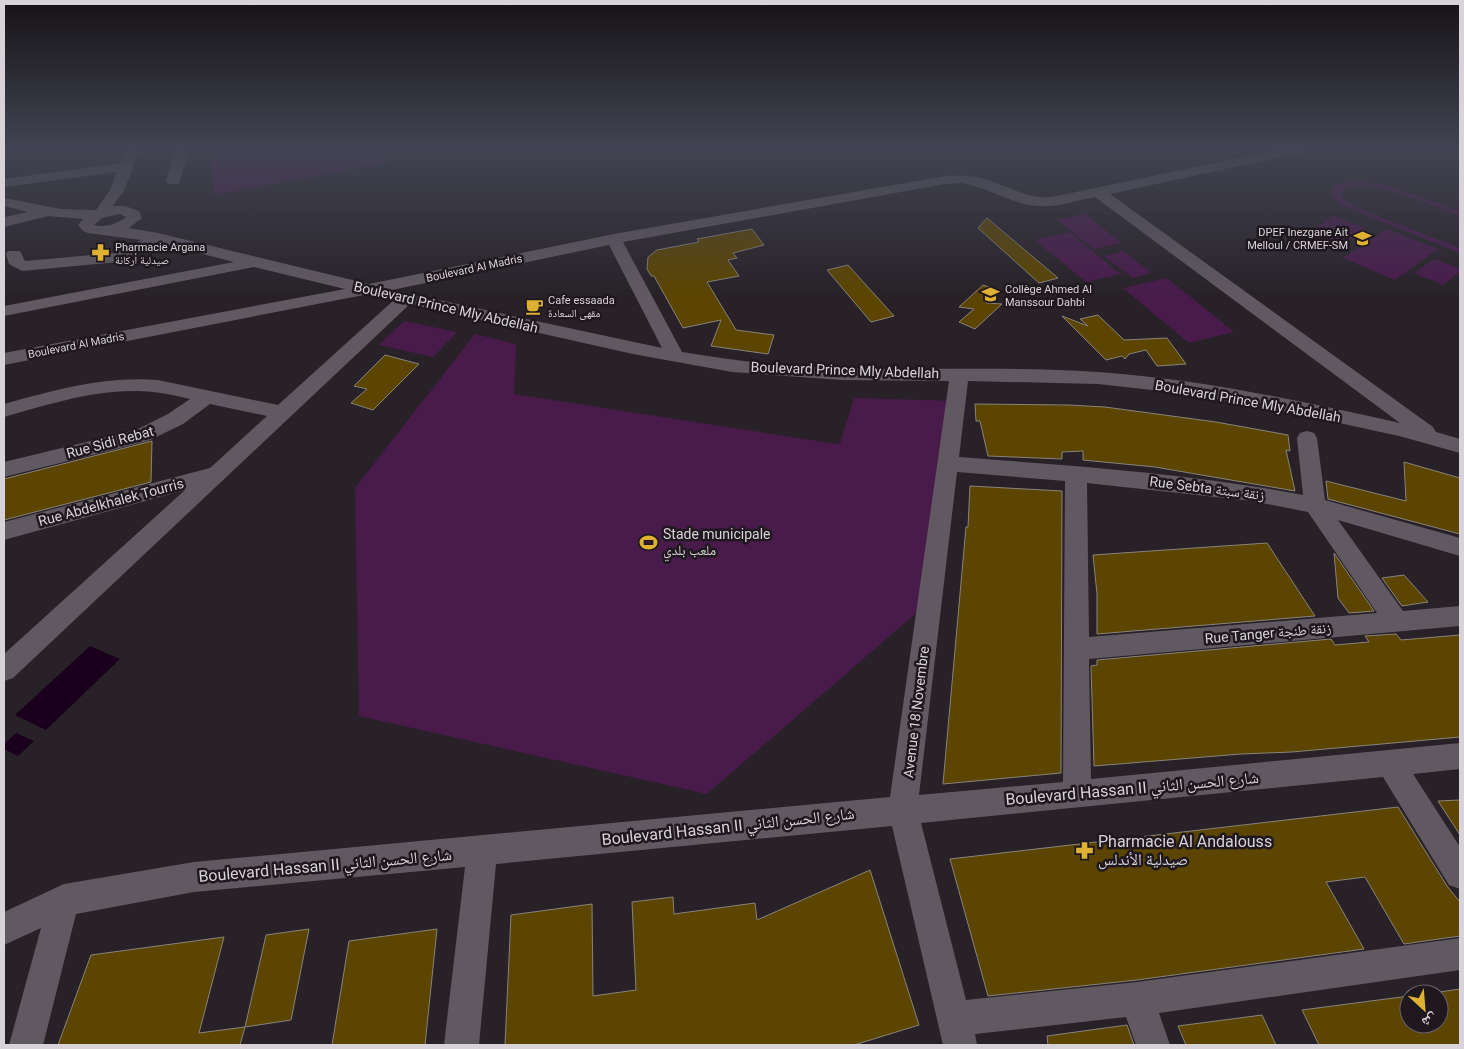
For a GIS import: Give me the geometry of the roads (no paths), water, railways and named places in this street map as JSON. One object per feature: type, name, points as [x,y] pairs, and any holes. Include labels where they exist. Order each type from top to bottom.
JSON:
[{"type":"street","points":[[9,203],[53,213],[86,224],[92,217],[100,214],[111,198]]},
{"type":"street","points":[[14,254],[16,261],[22,266],[118,257],[153,237],[128,214],[121,198]]},
{"type":"street","name":"Boulevard Al Madris","points":[[4,359],[370,289],[614,239],[844,198]]},
{"type":"street","name":"Boulevard Al Madris","points":[[1025,198],[1036,202],[1066,198]]},
{"type":"street","points":[[1106,198],[1432,437]]},
{"type":"street","points":[[4,222],[53,213],[128,214]]},
{"type":"street","points":[[110,230],[120,227],[128,214]]},
{"type":"street","name":"Boulevard Prince Mly Abdellah","points":[[86,224],[88,228],[93,230],[110,230],[153,237],[407,298],[675,356],[758,369],[1108,379],[1190,388],[1302,409],[1432,437],[1460,446]]},
{"type":"street","points":[[614,239],[675,356]]},
{"type":"street","points":[[4,311],[256,262]]},
{"type":"street","points":[[4,670],[407,298]]},
{"type":"street","name":"Avenue 18 Novembre","points":[[957,1032],[903,809],[959,374]]},
{"type":"street","points":[[4,410],[95,387],[117,384],[158,386],[283,413]]},
{"type":"street","name":"Rue Sidi Rebat","points":[[4,469],[158,430],[187,413],[207,396]]},
{"type":"street","points":[[1302,409],[1315,505],[1397,622]]},
{"type":"street","name":"Rue Sebta زنقة سبتة","points":[[948,464],[1076,474],[1252,492],[1315,505],[1460,547]]},
{"type":"street","name":"Rue Abdelkhalek Tourris","points":[[4,531],[218,473]]},
{"type":"street","points":[[1076,474],[1077,794]]},
{"type":"street","name":"Rue Tanger زنقة طنجة","points":[[1076,649],[1460,616]]},
{"type":"street","name":"Boulevard Hassan II شارع الحسن الثاني","points":[[4,929],[64,900],[194,877],[1460,756]]},
{"type":"street","points":[[1389,762],[1460,874]]},
{"type":"street","points":[[462,1045],[482,850]]},
{"type":"street","points":[[26,1045],[64,900]]},
{"type":"street","points":[[957,1032],[1137,999],[1460,954]]},
{"type":"street","points":[[1137,999],[1153,1045]]},
{"type":"place","name":"DPEF Inezgane Ait Melloul / CRMEF-SM","points":[[1362,238]]},
{"type":"place","name":"Pharmacie Argana صيدلية أركانة","points":[[101,253]]},
{"type":"place","name":"Collège Ahmed Al Manssour Dahbi","points":[[991,295]]},
{"type":"place","name":"Cafe essaada مقهى السعادة","points":[[534,306]]},
{"type":"place","name":"Stade municipale ملعب بلدي","points":[[649,542]]},
{"type":"place","name":"Pharmacie Al Andalouss صيدلية الأندلس","points":[[1084,850]]}]
